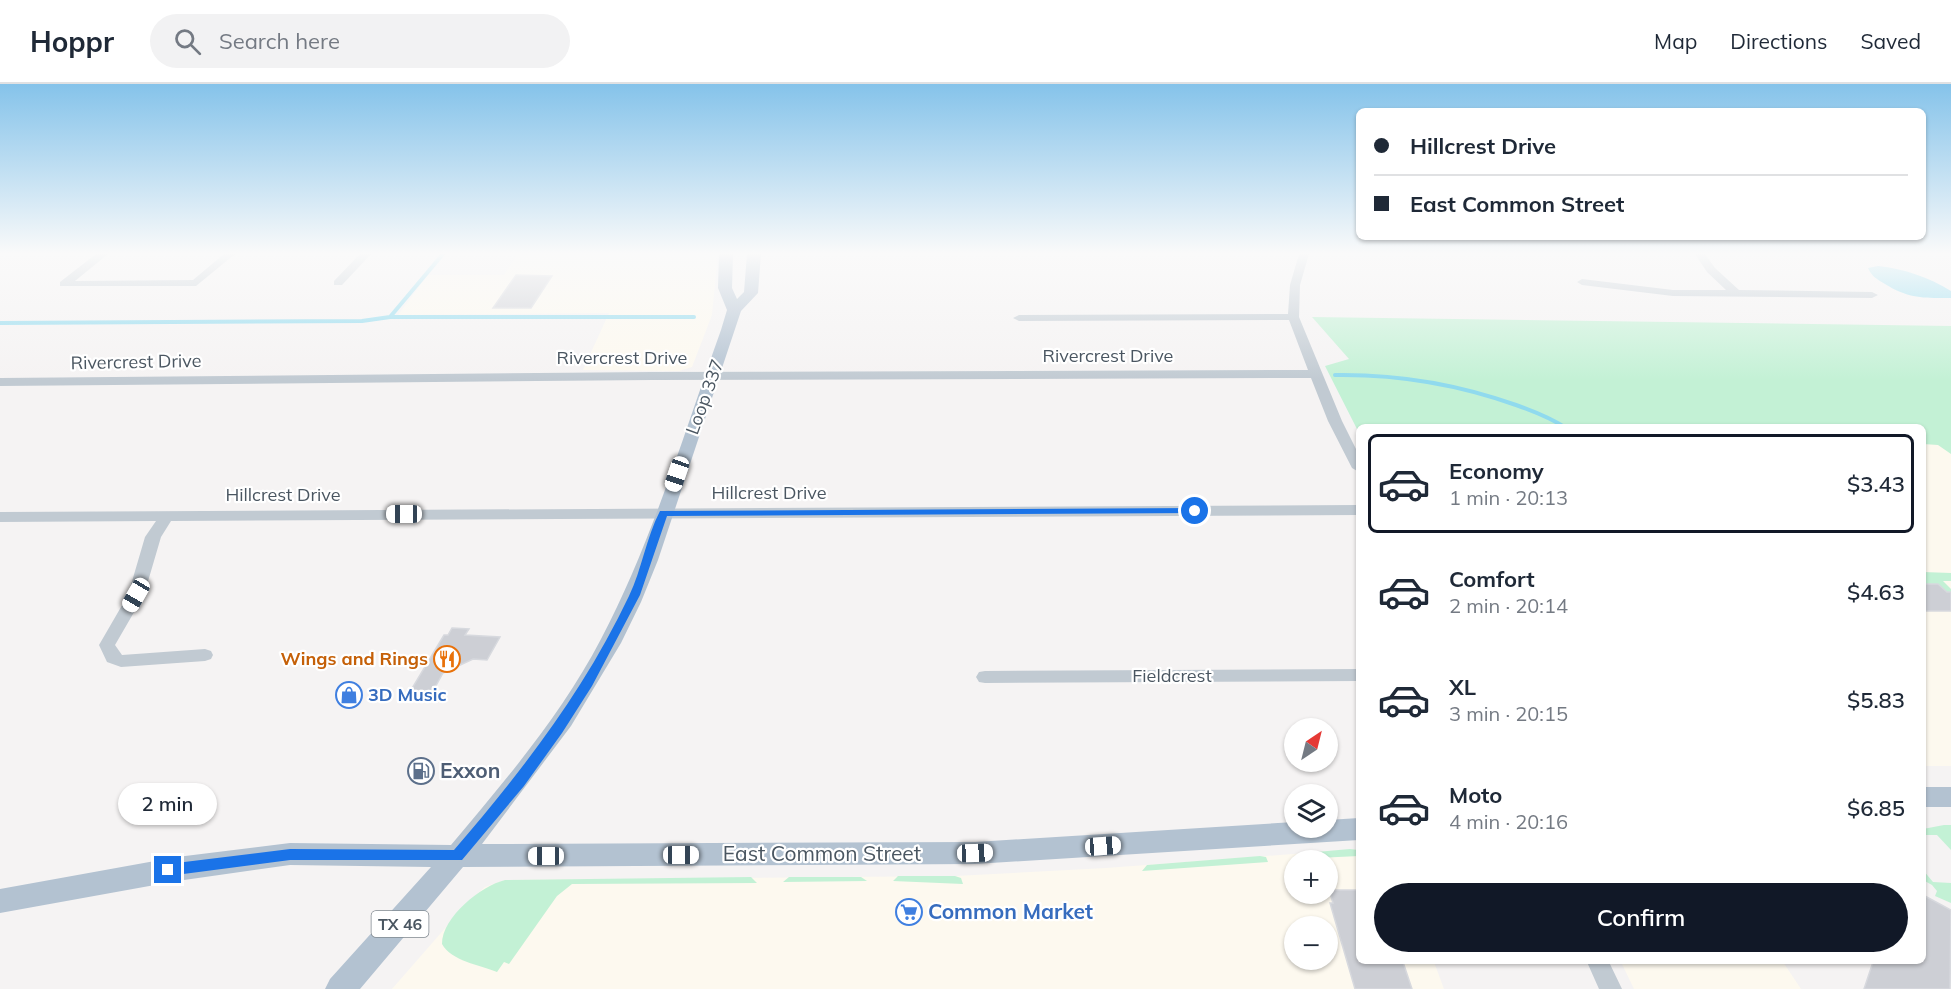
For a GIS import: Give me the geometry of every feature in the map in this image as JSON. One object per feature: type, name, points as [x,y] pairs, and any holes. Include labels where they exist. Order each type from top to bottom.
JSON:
[{"type":"main road","points":[[728,296],[734,310]]},
{"type":"main road","name":"Loop 337","points":[[340,989],[380,947],[520,782],[588,683],[635,595],[734,310],[748,296]]},
{"type":"main road","points":[[1926,797],[1951,798]]},
{"type":"main road","name":"East Common Street","points":[[0,901],[177,869],[280,855],[996,853],[1356,829]]},
{"type":"street","points":[[1294,296],[1293,317],[1335,421],[1356,462]]},
{"type":"street","points":[[1018,318],[1293,317]]},
{"type":"street","name":"Rivercrest Drive","points":[[0,381],[1316,374]]},
{"type":"street","name":"Hillcrest Drive","points":[[0,517],[1356,510]]},
{"type":"street","points":[[167,515],[153,537],[136,595],[107,645],[113,658],[121,661],[205,655]]},
{"type":"street","name":"Fieldcrest","points":[[985,677],[1356,675]]},
{"type":"street","points":[[1599,964],[1611,989]]},
{"type":"shaded area","points":[[412,296],[714,296],[712,315],[692,367],[679,371],[583,370],[609,313],[398,315]]},
{"type":"shaded area","points":[[1926,436],[1951,449],[1951,766],[1926,766]]},
{"type":"shaded area","name":"Common Market","points":[[1356,849],[1356,964],[1435,964],[1444,989],[392,989],[468,902],[485,887],[505,880],[955,876],[1106,868],[1284,855],[1284,904],[1338,904],[1338,851]]},
{"type":"shaded area","points":[[1622,964],[1784,964],[1801,989],[1634,989]]},
{"type":"green space","points":[[1312,317],[1951,326],[1951,454],[1938,445],[1926,444],[1926,424],[1356,424],[1356,427],[1325,366],[1349,359]]},
{"type":"green space","points":[[1926,572],[1951,573],[1951,581],[1943,581],[1951,592],[1947,592],[1938,584],[1926,584]]},
{"type":"green space","points":[[1951,825],[1951,850],[1937,835],[1926,835],[1926,828]]},
{"type":"green space","points":[[1338,850],[1356,850],[1356,856],[1338,857]]},
{"type":"green space","points":[[1266,857],[1268,862],[1142,871],[1147,865]]},
{"type":"green space","points":[[1926,874],[1933,882],[1951,883],[1951,903],[1935,896],[1937,891],[1926,882]]},
{"type":"green space","points":[[898,876],[955,876],[961,878],[963,884],[893,881]]},
{"type":"green space","points":[[751,877],[757,883],[572,884],[557,896],[509,964],[504,962],[497,972],[452,955],[442,944],[448,923],[464,904],[495,883],[505,880]]},
{"type":"green space","points":[[789,877],[861,877],[867,881],[783,882]]},
{"type":"water","points":[[1916,296],[1951,296],[1951,298]]},
{"type":"building","points":[[501,296],[539,296],[531,308],[493,308]]},
{"type":"building","points":[[1926,584],[1938,584],[1947,592],[1951,592],[1951,611],[1926,611]]},
{"type":"building","name":"Wings and Rings","points":[[452,628],[469,629],[465,635],[500,637],[487,660],[473,659],[443,673],[433,691],[411,690],[444,635],[448,635]]},
{"type":"building","points":[[1338,890],[1356,890],[1356,964],[1404,964],[1412,989],[1355,989],[1338,931],[1338,916],[1334,916],[1330,904],[1338,904]]},
{"type":"building","points":[[1926,897],[1951,910],[1950,989],[1864,989],[1872,964],[1926,964]]},
{"type":"waterway","points":[[0,323],[362,321],[390,317],[407,296]]},
{"type":"waterway","points":[[391,317],[694,317]]},
{"type":"waterway","points":[[1335,375],[1382,376],[1472,391],[1522,407],[1559,424]]},
{"type":"place","name":"Wings and Rings","points":[[447,659]]},
{"type":"place","name":"3D Music","points":[[349,695]]},
{"type":"place","name":"Exxon","points":[[421,771]]},
{"type":"place","name":"Common Market","points":[[909,912]]},
{"type":"route","points":[[168,870],[290,855],[457,856],[520,782],[588,683],[635,595],[663,513],[1195,511]]}]
